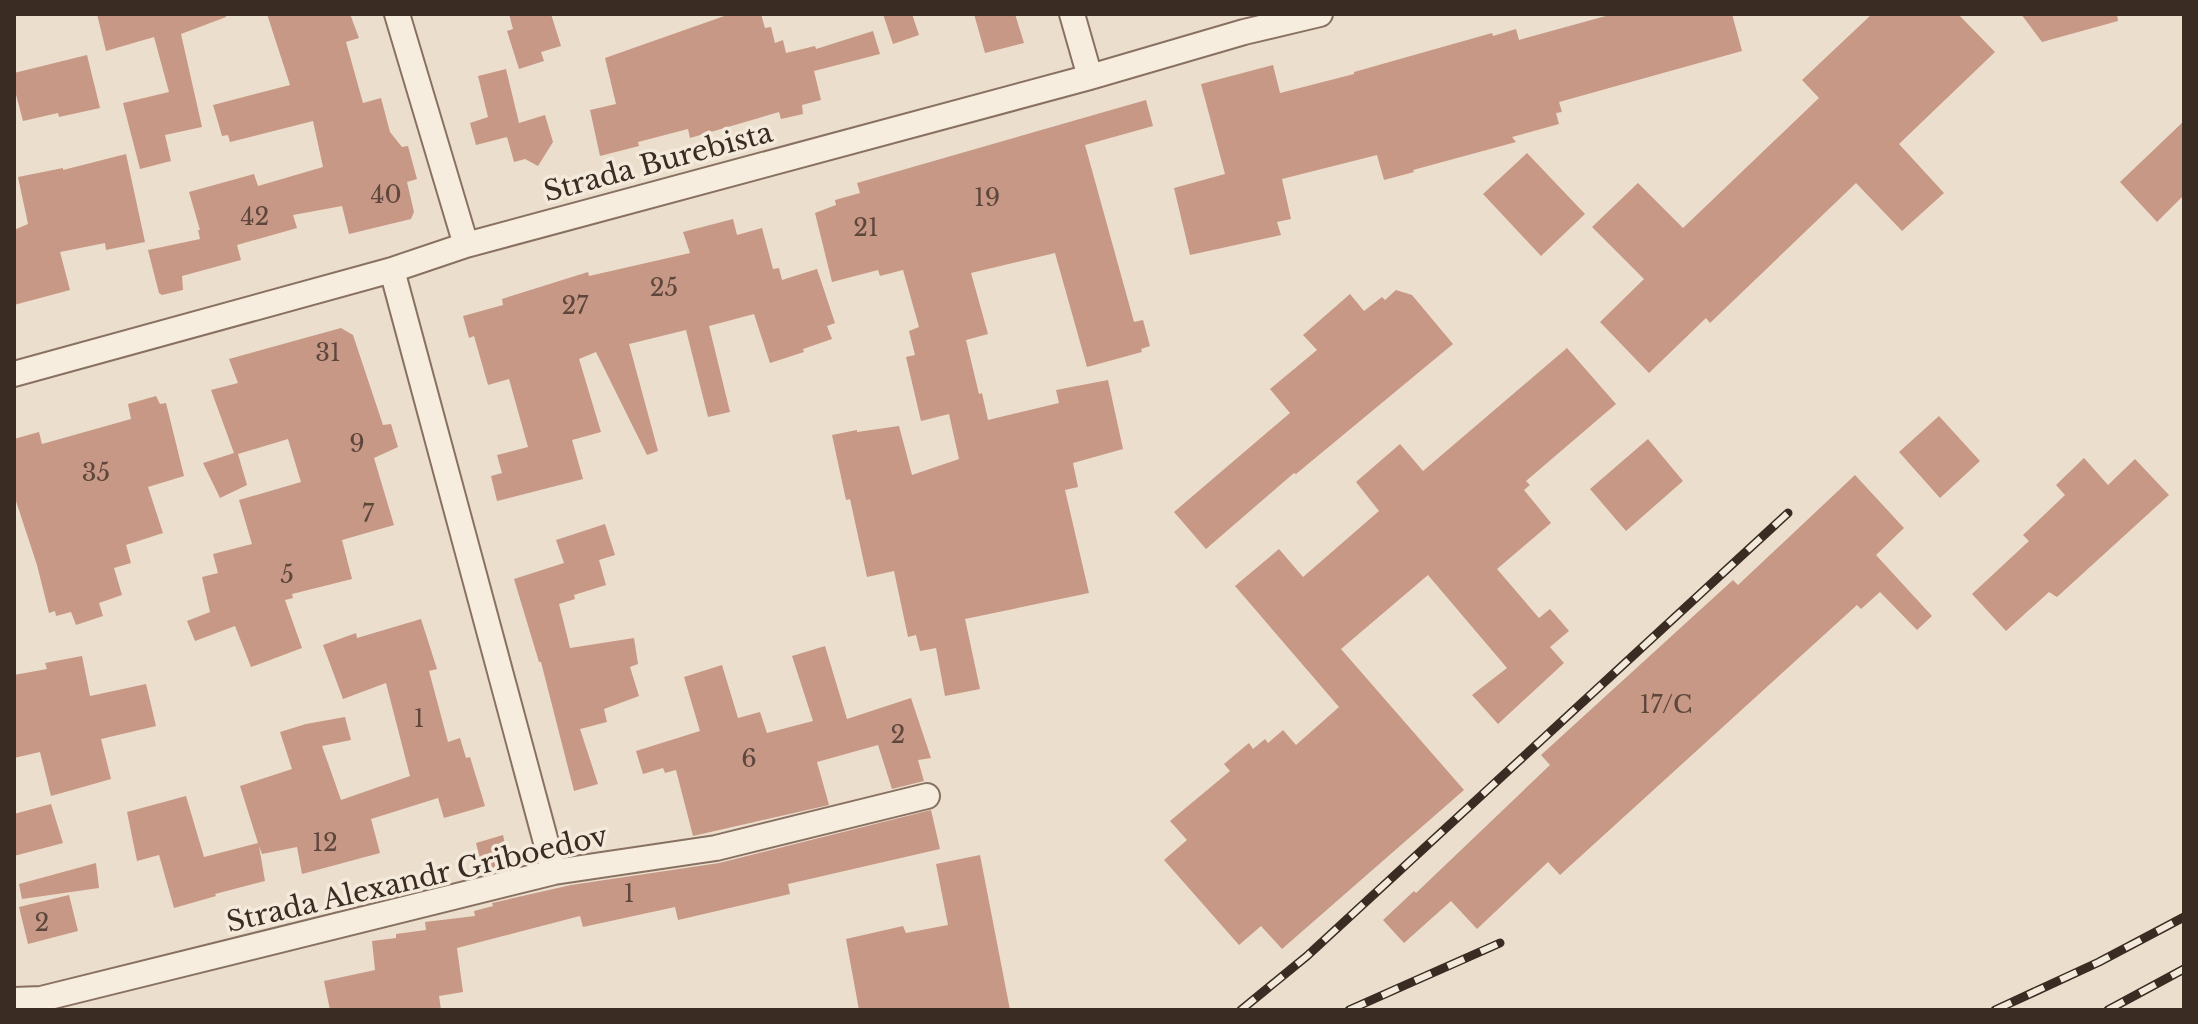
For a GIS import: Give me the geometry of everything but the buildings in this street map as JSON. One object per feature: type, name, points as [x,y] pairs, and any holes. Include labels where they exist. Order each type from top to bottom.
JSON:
[{"type":"street","points":[[397,14],[466,245]]},
{"type":"street","points":[[1072,14],[1090,77]]},
{"type":"street","name":"Strada Burebista","points":[[14,374],[392,270],[466,245],[1090,77],[1244,32],[1320,14]]},
{"type":"street","points":[[392,270],[554,872]]},
{"type":"street","name":"Strada Alexandr Griboedov","points":[[14,1000],[41,999],[554,872],[716,848],[927,796]]},
{"type":"railway","points":[[1241,1010],[1307,956],[1788,513]]},
{"type":"railway","points":[[1995,1010],[2099,962],[2184,917]]},
{"type":"railway","points":[[1349,1010],[1500,943]]},
{"type":"railway","points":[[2108,1010],[2184,969]]}]
